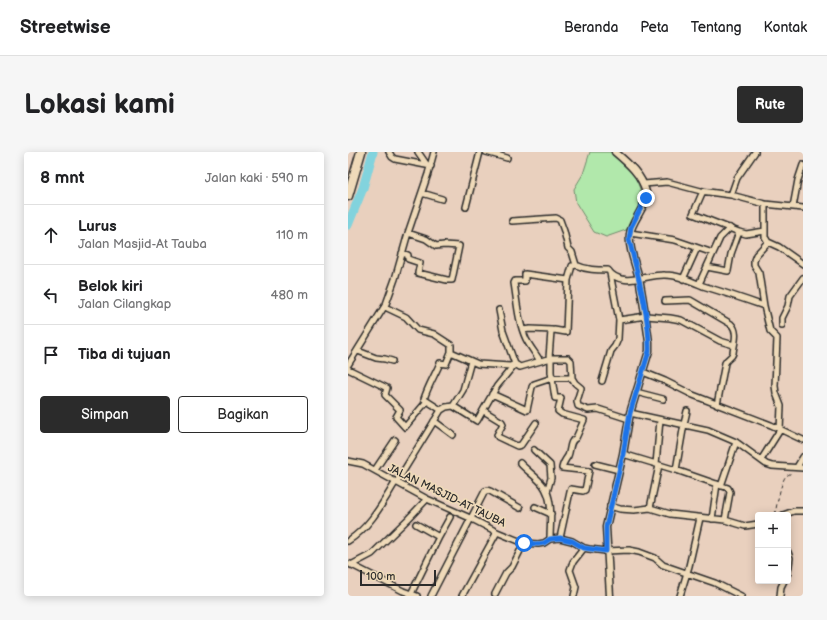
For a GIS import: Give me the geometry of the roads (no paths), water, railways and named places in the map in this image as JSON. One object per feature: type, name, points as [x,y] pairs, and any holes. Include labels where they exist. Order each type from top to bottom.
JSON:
[{"type":"highway","points":[[348,182],[356,152]]},
{"type":"highway","points":[[348,196],[361,152]]},
{"type":"street","points":[[389,152],[395,159],[429,166]]},
{"type":"street","points":[[418,152],[429,166]]},
{"type":"street","points":[[348,365],[385,306],[434,152]]},
{"type":"street","points":[[466,207],[480,152]]},
{"type":"street","points":[[486,152],[507,158]]},
{"type":"street","points":[[610,596],[606,551],[606,527],[623,454],[629,416],[649,351],[646,316],[639,278],[629,239],[631,227],[646,198],[646,194],[644,184],[639,175],[615,152]]},
{"type":"street","points":[[731,195],[737,178],[755,152]]},
{"type":"street","points":[[792,207],[803,164]]},
{"type":"street","points":[[644,184],[667,182],[702,191],[731,195],[765,204],[803,208]]},
{"type":"street","points":[[702,191],[693,214],[746,234],[765,231]]},
{"type":"street","points":[[422,193],[442,199]]},
{"type":"street","points":[[765,204],[765,237],[768,242],[779,247],[803,264]]},
{"type":"street","points":[[512,221],[556,218],[560,220],[568,248],[572,252],[576,265]]},
{"type":"street","points":[[699,284],[720,238],[730,228]]},
{"type":"street","points":[[707,267],[728,271],[731,254],[739,232]]},
{"type":"street","points":[[402,253],[408,255],[408,259],[420,262],[418,273],[452,280],[459,246],[436,246],[426,239],[408,233]]},
{"type":"street","points":[[630,234],[675,240],[713,253]]},
{"type":"street","points":[[761,460],[780,430],[782,406],[776,393],[775,386],[777,338],[770,332],[759,273],[754,265],[754,260],[759,251],[768,242]]},
{"type":"street","points":[[683,279],[697,248]]},
{"type":"street","points":[[523,330],[530,328],[566,332],[568,280],[572,266],[576,265],[599,271],[608,270],[610,274],[621,280],[663,275],[676,276],[764,306]]},
{"type":"street","points":[[540,360],[528,343],[523,330],[515,282],[525,281],[525,274],[568,280]]},
{"type":"street","points":[[602,381],[611,351],[618,339],[619,320],[610,274]]},
{"type":"street","points":[[782,325],[782,318],[788,306],[790,296],[803,278]]},
{"type":"street","points":[[665,301],[690,300],[731,324],[736,332],[732,356],[726,360],[725,363],[717,405]]},
{"type":"street","points":[[385,306],[406,317],[418,330],[434,334],[449,343],[452,348],[446,364],[440,363],[424,399],[441,410]]},
{"type":"street","points":[[499,310],[503,331],[515,364],[523,367],[540,360],[550,358],[571,359],[572,378],[581,388],[577,402],[578,406],[588,410],[598,409],[629,416],[684,424],[708,430],[736,442],[772,466],[803,468]]},
{"type":"street","points":[[619,320],[646,316],[681,320],[720,341],[734,345]]},
{"type":"street","points":[[552,330],[550,333],[550,358],[555,398],[561,398],[558,411],[562,414],[584,420],[576,438],[571,442],[562,468],[589,472],[585,490],[582,491],[572,489],[570,492],[560,538]]},
{"type":"street","points":[[358,351],[376,358],[392,361]]},
{"type":"street","points":[[451,352],[478,364],[510,366],[515,364]]},
{"type":"street","points":[[454,406],[463,390],[470,361]]},
{"type":"street","points":[[348,541],[364,529],[396,483],[441,410],[446,407],[454,406],[477,421],[484,411],[492,394],[515,364]]},
{"type":"street","points":[[348,369],[387,388],[385,395],[400,410],[396,417],[405,427],[427,400]]},
{"type":"street","points":[[643,372],[693,395],[803,440]]},
{"type":"street","points":[[492,394],[527,410],[534,384],[552,378],[572,378]]},
{"type":"street","points":[[636,392],[663,399]]},
{"type":"street","points":[[484,411],[502,422],[503,424],[498,437],[517,446],[521,445],[536,423]]},
{"type":"street","points":[[676,470],[687,411]]},
{"type":"street","points":[[650,508],[658,465],[660,420]]},
{"type":"street","points":[[434,421],[453,435]]},
{"type":"street","points":[[375,470],[395,440]]},
{"type":"street","points":[[712,519],[719,485],[736,442]]},
{"type":"street","points":[[534,450],[550,465],[551,478],[547,492]]},
{"type":"street","points":[[623,454],[728,488],[730,492],[725,520]]},
{"type":"street","points":[[797,467],[803,457]]},
{"type":"street","name":"JALAN MASJID-AT TAUBA","points":[[348,461],[363,464],[396,483],[497,532],[524,543],[538,544],[544,543],[550,539],[560,538],[572,541],[584,548],[606,551],[629,550],[639,552],[655,558],[663,565],[715,582],[741,596]]},
{"type":"street","points":[[520,463],[543,485],[547,492],[551,514],[550,539]]},
{"type":"street","points":[[595,464],[619,470]]},
{"type":"street","points":[[431,596],[485,491],[487,490],[520,508]]},
{"type":"street","points":[[349,564],[372,554],[427,498]]},
{"type":"street","points":[[610,506],[620,509],[634,510],[650,508],[670,514],[725,520],[745,526],[755,524]]},
{"type":"street","points":[[535,507],[551,514]]},
{"type":"street","points":[[791,512],[803,511]]},
{"type":"street","points":[[411,595],[450,517]]},
{"type":"street","points":[[680,596],[700,518]]},
{"type":"street","points":[[416,524],[439,537]]},
{"type":"street","points":[[462,596],[497,532]]},
{"type":"street","points":[[496,594],[524,543]]},
{"type":"street","points":[[574,596],[576,587],[570,570],[573,562],[584,548]]},
{"type":"street","points":[[349,564],[411,595],[417,596]]},
{"type":"street","points":[[780,596],[782,584]]},
{"type":"waterway","points":[[348,225],[363,188],[373,152]]}]
